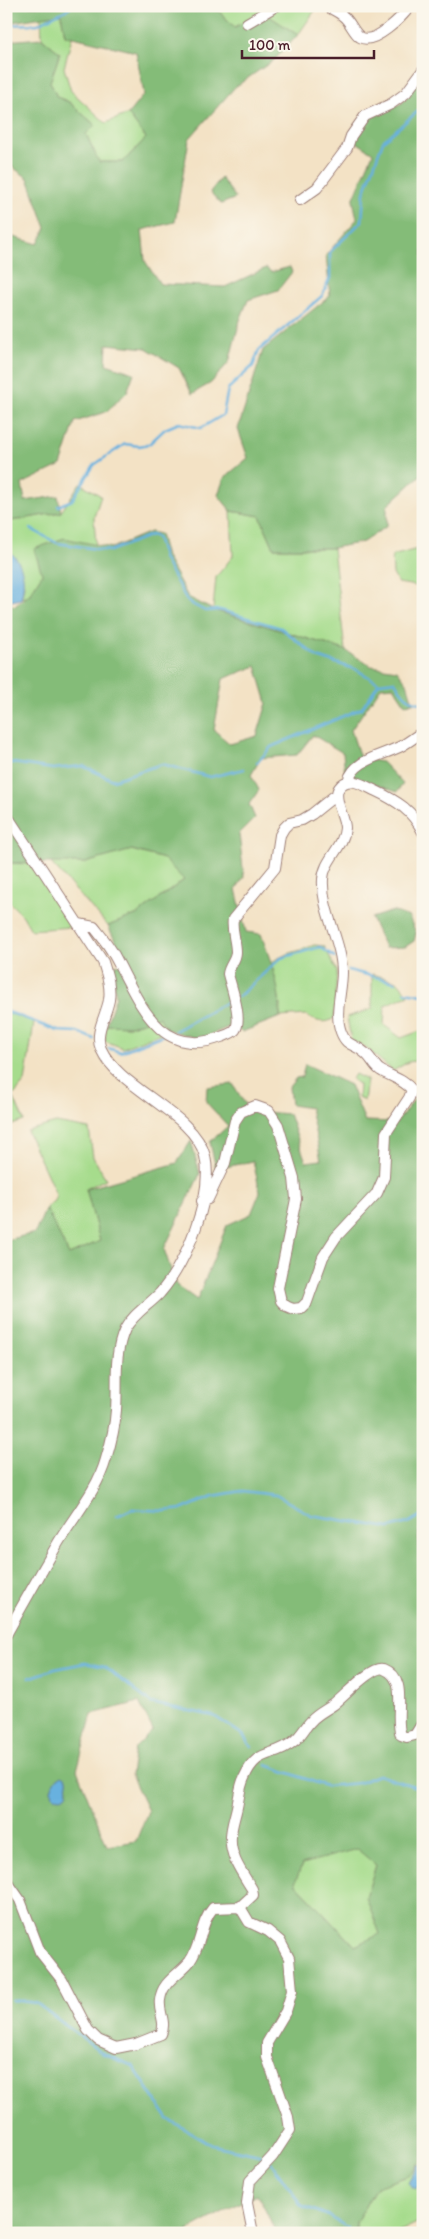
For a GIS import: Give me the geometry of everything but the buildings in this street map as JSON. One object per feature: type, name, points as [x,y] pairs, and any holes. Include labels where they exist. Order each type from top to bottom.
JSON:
[{"type":"street","points":[[247,23],[276,6]]},
{"type":"street","points":[[326,6],[344,16],[359,36],[365,39],[375,37],[401,18],[410,6]]},
{"type":"street","points":[[300,200],[317,188],[347,148],[351,136],[365,116],[391,104],[399,98],[423,70]]},
{"type":"street","points":[[6,669],[6,677]]},
{"type":"street","points":[[79,924],[94,927],[113,953],[134,996],[148,1018],[169,1035],[192,1043],[205,1043],[230,1033],[238,1023],[228,974],[229,968],[235,961],[236,953],[232,926],[233,918],[275,868],[280,835],[284,828],[289,823],[302,820],[312,814],[336,794],[338,788],[348,781],[350,774],[362,763],[403,745],[423,732]]},
{"type":"street","points":[[348,781],[363,785],[408,809],[417,820],[423,832]]},
{"type":"street","points":[[202,1201],[208,1199],[225,1163],[236,1121],[241,1112],[255,1106],[269,1111],[278,1125],[285,1144],[294,1178],[296,1199],[278,1288],[281,1301],[286,1306],[292,1309],[301,1308],[307,1302],[323,1256],[336,1237],[376,1194],[384,1177],[386,1133],[410,1098],[412,1090],[407,1084],[378,1069],[365,1052],[346,1043],[340,1031],[338,1020],[342,971],[324,894],[323,879],[326,866],[344,835],[345,825],[336,794]]},
{"type":"street","points":[[6,814],[103,962],[109,982],[109,1000],[98,1032],[100,1047],[109,1063],[122,1076],[152,1097],[198,1140],[204,1155],[207,1173],[196,1226],[181,1265],[160,1293],[133,1318],[126,1328],[120,1343],[117,1364],[116,1411],[106,1462],[94,1488],[58,1543],[6,1635]]},
{"type":"street","points":[[6,1880],[20,1900],[40,1952],[62,1980],[88,2030],[98,2040],[116,2048],[136,2044],[162,2034],[164,2027],[160,2001],[165,1984],[189,1961],[200,1943],[206,1916],[213,1908],[240,1907],[252,1895],[252,1889],[234,1858],[230,1838],[244,1778],[260,1756],[283,1749],[295,1740],[313,1719],[345,1697],[370,1672],[378,1668],[385,1670],[393,1676],[400,1690],[398,1727],[401,1735],[407,1737],[415,1735],[423,1722]]},
{"type":"street","points":[[240,1907],[249,1922],[268,1931],[280,1941],[289,1958],[292,1991],[286,2010],[267,2043],[267,2057],[288,2117],[290,2130],[273,2156],[250,2181],[247,2203],[253,2233]]},
{"type":"green space","points":[[6,6],[213,6],[235,27],[263,12],[298,35],[274,60],[235,87],[189,139],[175,222],[142,230],[145,261],[160,284],[225,287],[266,268],[271,272],[290,267],[292,272],[278,290],[248,300],[240,320],[229,362],[211,383],[192,394],[179,368],[146,348],[107,344],[106,364],[134,373],[127,392],[106,412],[75,422],[61,465],[22,484],[25,501],[58,496],[61,512],[6,522],[6,235],[38,244],[46,228],[28,178],[11,166],[6,168],[6,41],[42,38],[60,53],[50,82],[57,97],[69,102],[95,125],[86,134],[99,162],[123,162],[146,138],[128,114],[144,94],[136,52],[65,35],[61,14],[6,23]]},
{"type":"green space","points":[[213,6],[318,6],[298,35],[263,12],[235,27]]},
{"type":"green space","points":[[61,14],[65,35],[72,37],[64,68],[71,91],[106,123],[128,114],[146,138],[123,162],[99,162],[86,134],[95,125],[69,102],[57,97],[50,82],[60,53],[42,38],[41,17]]},
{"type":"green space","points":[[423,76],[423,473],[387,506],[387,526],[363,542],[333,548],[274,548],[260,516],[231,511],[218,495],[224,478],[248,458],[238,429],[263,350],[330,296],[326,255],[357,219],[353,200],[373,153],[355,141],[370,118],[402,103]]},
{"type":"green space","points":[[221,178],[236,198],[221,204],[210,192]]},
{"type":"green space","points":[[80,483],[101,496],[94,517],[96,546],[64,538],[30,594],[21,599],[24,585],[6,549],[6,522],[61,512]]},
{"type":"green space","points":[[231,511],[260,516],[274,548],[333,548],[345,650],[213,610],[216,577],[233,556]]},
{"type":"green space","points":[[150,532],[160,534],[166,557],[188,597],[213,610],[345,650],[371,666],[397,670],[407,683],[413,703],[405,704],[393,686],[381,687],[351,730],[360,758],[382,762],[403,784],[397,792],[345,774],[343,753],[313,735],[297,755],[261,758],[251,775],[259,790],[249,804],[255,818],[239,834],[244,877],[236,889],[246,932],[261,934],[268,954],[279,996],[280,1017],[242,1032],[231,1026],[200,1039],[168,1030],[159,1017],[130,1026],[106,1025],[116,996],[111,966],[126,963],[108,926],[138,914],[184,880],[164,859],[132,850],[85,863],[6,863],[6,603],[15,606],[30,594],[42,574],[34,549],[64,538],[112,548]],"holes":[[[256,666],[267,703],[257,736],[230,744],[214,730],[223,679]]]},
{"type":"green space","points":[[421,548],[423,561],[418,565],[423,587],[398,583],[393,574],[392,556]]},
{"type":"green space","points":[[131,850],[164,859],[185,879],[138,914],[108,926],[50,862],[85,863]]},
{"type":"green space","points":[[6,863],[30,864],[72,927],[31,930],[23,916],[6,899]]},
{"type":"green space","points":[[393,911],[409,917],[416,933],[414,941],[405,947],[385,948],[371,918]]},
{"type":"green space","points":[[314,945],[324,946],[337,971],[334,1018],[323,1022],[306,1015],[280,1017],[280,1005],[272,962],[282,956]]},
{"type":"green space","points":[[372,974],[397,981],[409,995],[385,1005],[384,1025],[401,1038],[423,1030],[423,1060],[408,1062],[393,1071],[366,1048],[351,1040],[347,1017],[372,1009]]},
{"type":"green space","points":[[6,1012],[34,1023],[25,1082],[13,1096],[24,1121],[6,1127]]},
{"type":"green space","points":[[159,1017],[168,1030],[123,1048],[105,1041],[106,1025],[130,1026]]},
{"type":"green space","points":[[305,1064],[350,1085],[365,1121],[397,1122],[417,1096],[419,1084],[423,1083],[423,1504],[418,1542],[423,1560],[423,2158],[408,2176],[376,2187],[356,2222],[356,2233],[277,2233],[257,2194],[187,2231],[187,2233],[6,2233],[6,1240],[35,1233],[46,1208],[69,1255],[100,1241],[86,1189],[177,1163],[191,1141],[200,1174],[164,1249],[176,1285],[197,1300],[227,1225],[251,1214],[260,1192],[253,1161],[216,1169],[210,1142],[228,1126],[206,1102],[207,1087],[233,1084],[249,1111],[289,1114],[306,1162],[321,1160],[310,1108],[291,1105],[289,1087],[296,1078],[302,1077]],"holes":[[[139,1702],[153,1730],[135,1748],[131,1775],[148,1811],[136,1841],[107,1846],[77,1770],[92,1714]],[[357,1849],[376,1865],[366,1897],[380,1934],[355,1946],[295,1883],[302,1864]]]},
{"type":"green space","points":[[355,1074],[367,1080],[364,1101],[358,1097],[359,1085],[352,1079]]},
{"type":"green space","points":[[56,1123],[89,1129],[93,1157],[106,1179],[86,1189],[100,1241],[69,1255],[46,1208],[56,1199],[56,1194],[27,1131]]},
{"type":"green space","points":[[357,1848],[376,1865],[366,1897],[381,1935],[355,1946],[295,1883],[302,1864]]},
{"type":"green space","points":[[423,2158],[423,2220],[396,2233],[356,2233],[356,2222],[376,2187],[408,2176]]},
{"type":"water","points":[[6,549],[17,559],[23,578],[21,599],[12,601],[6,599]]},
{"type":"water","points":[[62,1775],[67,1778],[68,1793],[61,1798],[54,1797],[51,1790],[54,1781]]},
{"type":"water","points":[[423,2164],[423,2184],[415,2189],[408,2183],[418,2165]]},
{"type":"waterway","points":[[6,25],[38,24],[70,8]]},
{"type":"waterway","points":[[58,506],[72,500],[94,465],[125,444],[139,446],[149,444],[165,429],[179,423],[201,428],[223,415],[228,389],[253,366],[259,350],[322,296],[330,278],[330,252],[362,221],[364,193],[383,141],[423,107]]},
{"type":"waterway","points":[[31,529],[57,543],[110,551],[151,535],[157,537],[164,560],[188,602],[205,611],[220,610],[281,628],[317,657],[355,669],[379,683],[395,681],[403,693],[410,699],[423,703]]},
{"type":"waterway","points":[[257,763],[271,747],[362,708],[379,683]]},
{"type":"waterway","points":[[6,762],[53,769],[83,766],[113,780],[162,764],[210,777],[244,769]]},
{"type":"waterway","points":[[238,997],[281,958],[320,947],[335,957]]},
{"type":"waterway","points":[[348,970],[395,982]]},
{"type":"waterway","points":[[405,992],[423,995]]},
{"type":"waterway","points":[[175,1031],[227,1002]]},
{"type":"waterway","points":[[6,1011],[58,1031],[77,1032],[94,1039]]},
{"type":"waterway","points":[[108,1048],[120,1052],[163,1035]]},
{"type":"waterway","points":[[117,1516],[132,1509],[164,1511],[183,1509],[213,1496],[242,1491],[276,1495],[311,1515],[389,1528],[408,1523],[423,1514]]},
{"type":"waterway","points":[[29,1678],[55,1669],[85,1663],[105,1667],[151,1703],[214,1716],[243,1735],[251,1747]]},
{"type":"waterway","points":[[266,1765],[326,1786],[359,1783],[378,1775],[423,1789]]},
{"type":"waterway","points":[[12,2000],[36,2003],[104,2054],[133,2066],[168,2119],[212,2145],[259,2155],[266,2159]]},
{"type":"waterway","points":[[271,2162],[301,2205],[329,2216],[348,2228],[349,2233]]}]
